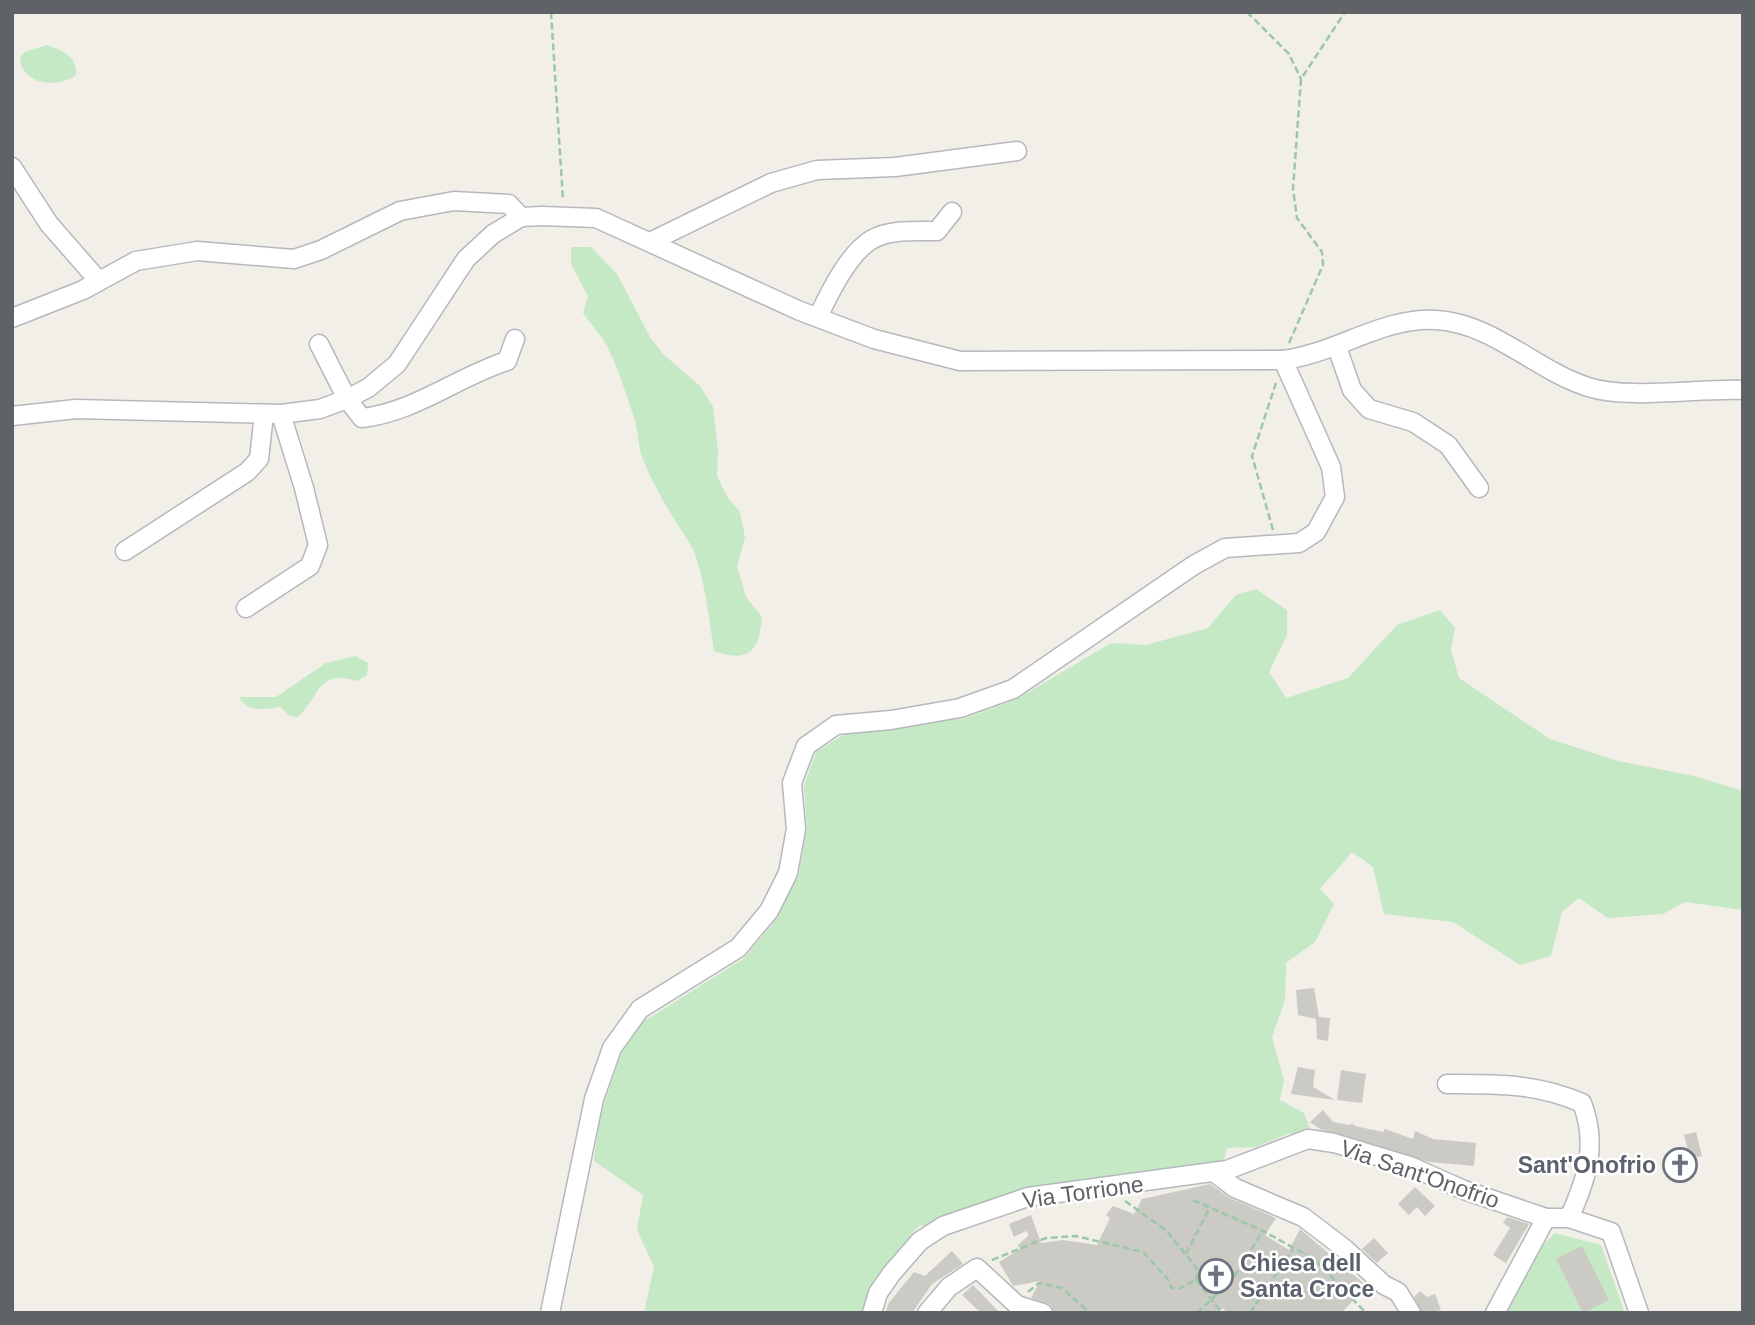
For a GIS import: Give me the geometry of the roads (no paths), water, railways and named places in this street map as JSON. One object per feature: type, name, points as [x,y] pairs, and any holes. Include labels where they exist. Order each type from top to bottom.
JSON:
[{"type":"street","points":[[650,242],[771,183],[817,170],[895,167],[1017,151]]},
{"type":"street","points":[[12,167],[49,224],[98,280]]},
{"type":"street","points":[[12,318],[83,290],[136,261],[197,251],[294,259],[321,250],[400,211],[454,201],[509,204],[521,218]]},
{"type":"street","points":[[818,317],[837,276],[871,240],[907,231],[937,231],[952,212]]},
{"type":"street","points":[[12,416],[76,409],[272,414],[320,409],[368,388],[397,364],[467,259],[493,234],[521,218],[564,217],[596,218],[818,317],[874,339],[960,361],[1283,360],[1337,347],[1401,324],[1437,320],[1478,330],[1595,389],[1743,390]]},
{"type":"street","points":[[319,344],[347,399],[362,418],[391,414],[482,369],[507,361],[514,338]]},
{"type":"street","points":[[1337,347],[1352,390],[1369,409],[1413,422],[1448,445],[1479,488]]},
{"type":"street","points":[[550,1313],[594,1099],[612,1048],[640,1009],[738,948],[769,911],[788,873],[796,829],[792,783],[806,746],[836,725],[891,720],[960,708],[1013,689],[1225,548],[1299,543],[1317,532],[1335,497],[1331,467],[1283,360]]},
{"type":"street","points":[[125,551],[247,472],[259,459],[272,414]]},
{"type":"street","points":[[246,608],[310,566],[318,545],[304,488],[272,414]]},
{"type":"street","points":[[1447,1084],[1510,1084],[1552,1090],[1582,1102],[1590,1122],[1589,1155],[1586,1182],[1570,1217]]},
{"type":"street","name":"Via Sant'Onofrio","points":[[1215,1173],[1308,1139],[1335,1143],[1410,1166],[1464,1189],[1546,1218]]},
{"type":"street","points":[[1215,1173],[1235,1188],[1303,1217],[1345,1249],[1384,1285],[1398,1292],[1411,1313]]},
{"type":"street","name":"Via Torrione","points":[[873,1313],[878,1293],[892,1273],[924,1237],[943,1226],[1028,1198],[1215,1173]]},
{"type":"street","points":[[1495,1313],[1546,1218],[1570,1217],[1611,1232],[1639,1313]]},
{"type":"street","points":[[927,1313],[949,1287],[976,1268],[1013,1309],[1043,1313]]},
{"type":"place","name":"Sant'Onofrio","points":[[1680,1165]]},
{"type":"place","name":"Chiesa dell Santa Croce","points":[[1216,1276]]}]
